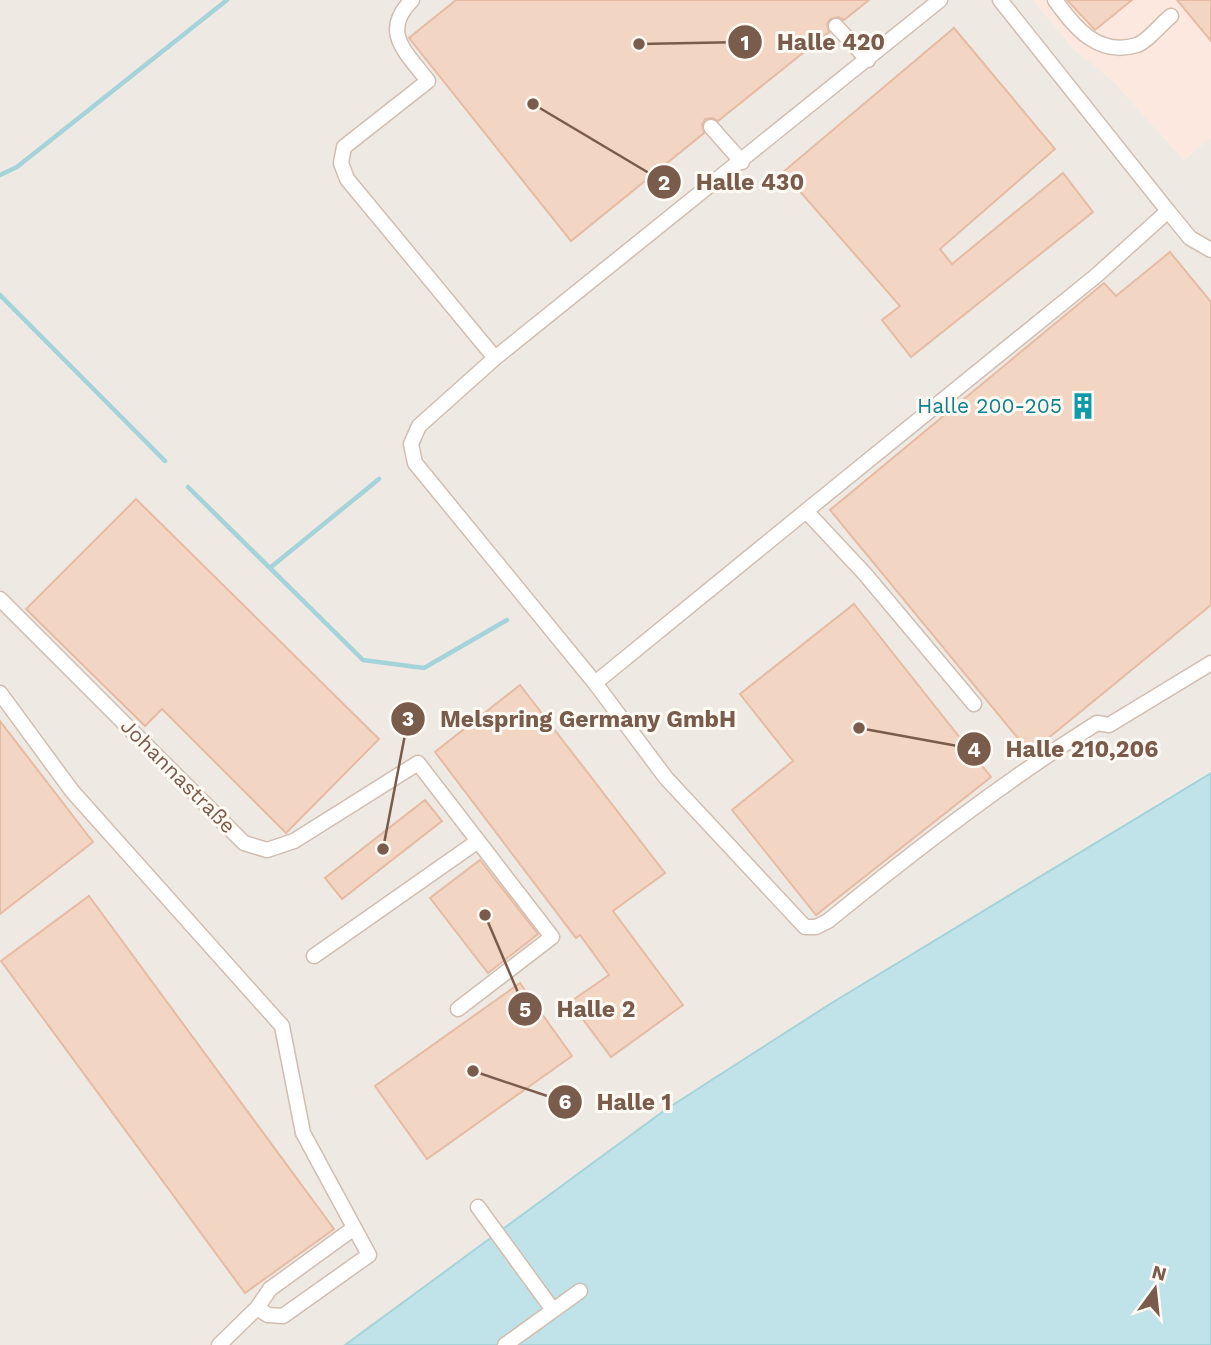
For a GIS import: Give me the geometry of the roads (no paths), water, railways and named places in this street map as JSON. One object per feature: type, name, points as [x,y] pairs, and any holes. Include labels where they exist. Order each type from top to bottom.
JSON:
[{"type":"street","points":[[412,0],[401,11],[395,26],[398,41],[428,81],[344,147],[341,163],[347,179],[495,358]]},
{"type":"street","points":[[940,0],[742,162],[495,358],[419,426],[411,444],[415,463],[595,683],[666,778],[805,927],[816,927],[828,921],[921,845],[1028,766],[1097,723],[1109,725],[1211,663]]},
{"type":"street","points":[[1000,0],[1190,238],[1211,250]]},
{"type":"street","points":[[1055,0],[1084,38],[1119,46],[1139,45],[1171,16]]},
{"type":"street","points":[[836,26],[868,60]]},
{"type":"street","points":[[711,127],[742,162]]},
{"type":"street","points":[[595,683],[1097,275],[1168,211]]},
{"type":"street","points":[[806,511],[865,574],[974,704]]},
{"type":"street","name":"Johannastraße","points":[[0,599],[244,843],[267,850],[295,841],[418,763],[478,841]]},
{"type":"street","points":[[0,693],[72,791],[282,1026],[303,1133],[369,1255],[283,1316],[268,1315],[257,1308]]},
{"type":"street","points":[[314,956],[478,841],[552,937],[458,1009]]},
{"type":"street","points":[[478,1207],[554,1310]]},
{"type":"street","points":[[219,1345],[257,1308],[270,1289],[354,1228]]},
{"type":"street","points":[[505,1345],[580,1291]]},
{"type":"water","points":[[1211,773],[1211,1345],[345,1345],[665,1110],[830,1004]]},
{"type":"waterway","points":[[0,175],[17,167],[227,0]]},
{"type":"waterway","points":[[0,295],[165,461]]},
{"type":"waterway","points":[[271,567],[379,479]]},
{"type":"waterway","points":[[188,487],[363,660],[424,668],[507,620]]},
{"type":"place","name":"Halle 420","points":[[639,44]]},
{"type":"place","name":"Halle 430","points":[[533,104]]},
{"type":"place","name":"Halle 200-205","points":[[1083,406]]},
{"type":"place","name":"Halle 210,206","points":[[859,728]]},
{"type":"place","name":"Melspring Germany GmbH","points":[[383,849]]},
{"type":"place","name":"Halle 2","points":[[485,915]]},
{"type":"place","name":"Halle 1","points":[[473,1071]]}]
